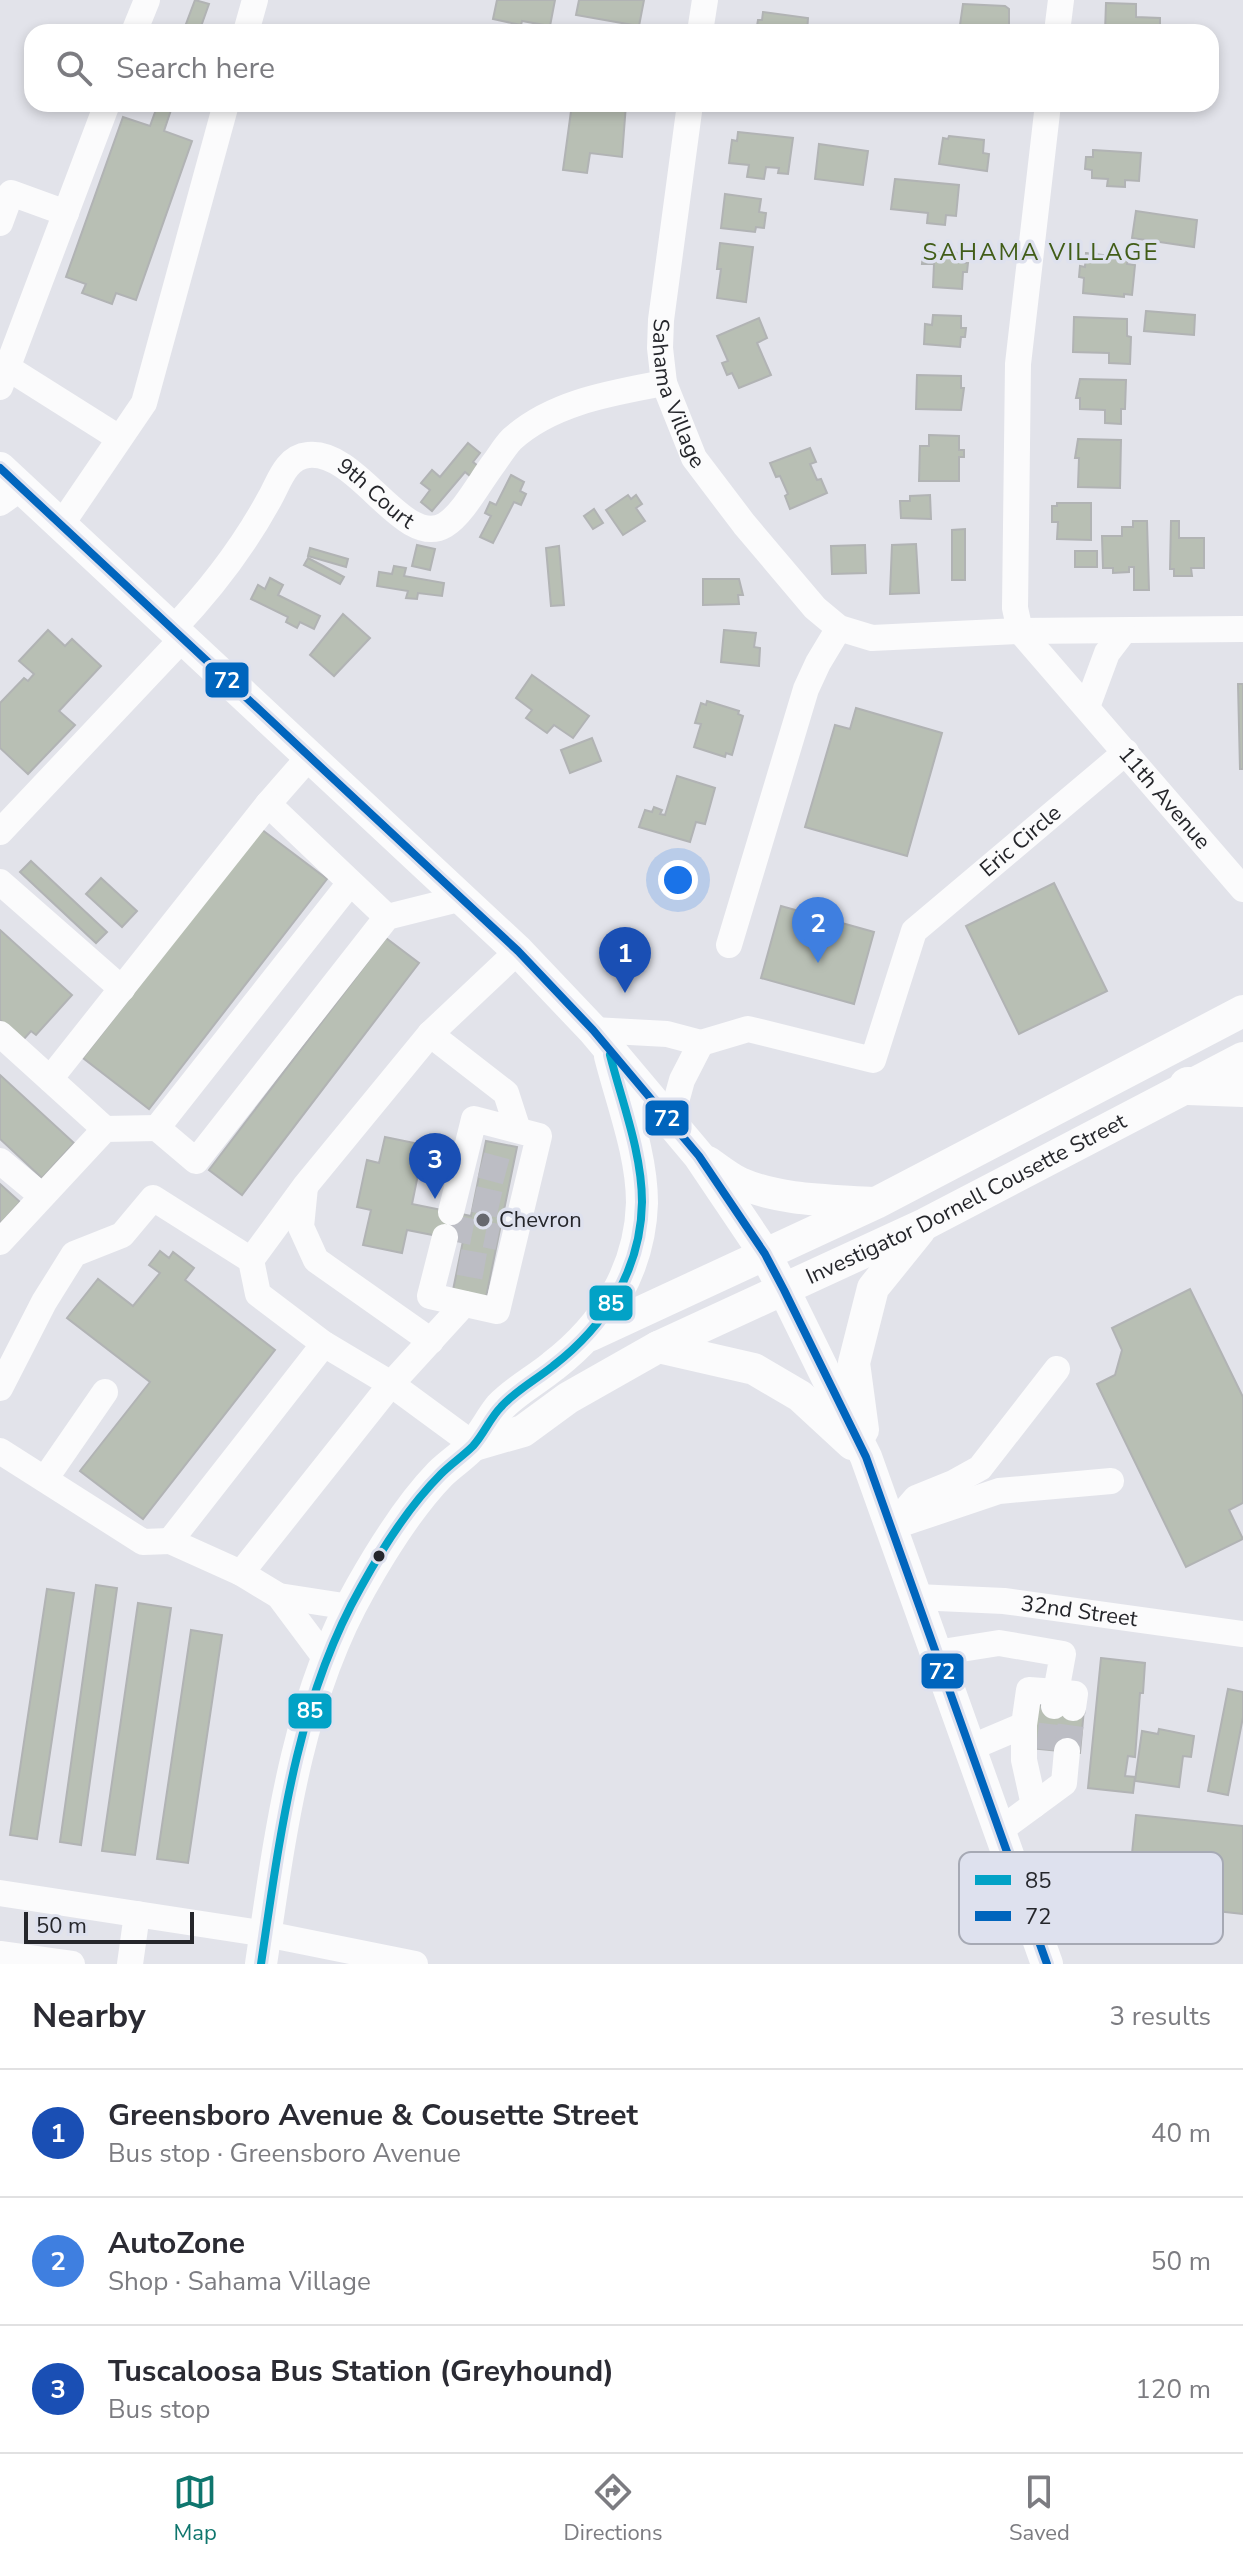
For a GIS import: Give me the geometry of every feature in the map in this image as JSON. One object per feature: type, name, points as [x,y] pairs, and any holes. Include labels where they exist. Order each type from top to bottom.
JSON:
[{"type":"highway","points":[[1188,1086],[1243,1088]]},
{"type":"main road","points":[[7,486],[61,525],[518,951],[601,1039],[699,1156],[765,1254],[866,1457],[1007,1852]]},
{"type":"main road","name":"Investigator Dornell Cousette Street","points":[[589,1336],[876,1203],[1241,1007]]},
{"type":"main road","points":[[263,1949],[295,1765],[326,1659],[350,1607],[389,1541],[421,1496],[441,1473],[474,1445],[501,1406],[589,1336],[612,1304],[626,1277],[640,1229],[640,1174],[601,1039]]},
{"type":"main road","name":"Investigator Dornell Cousette Street","points":[[474,1445],[523,1431],[568,1398],[658,1347],[925,1224],[1243,1058]]},
{"type":"main road","points":[[699,1156],[739,1183],[773,1194],[876,1203]]},
{"type":"main road","points":[[866,1457],[854,1363],[873,1288],[925,1224]]},
{"type":"main road","points":[[658,1347],[754,1369],[800,1396],[866,1457]]},
{"type":"main road","points":[[1040,1944],[1047,1964]]},
{"type":"street","points":[[137,24],[147,0]]},
{"type":"street","points":[[248,24],[255,0]]},
{"type":"street","points":[[701,24],[705,0]]},
{"type":"street","points":[[1058,24],[1061,0]]},
{"type":"street","points":[[104,112],[3,373],[119,438]]},
{"type":"street","points":[[61,525],[144,403],[224,112]]},
{"type":"street","name":"Sahama Village","points":[[689,112],[661,320],[664,383],[694,458],[815,608],[839,628],[872,638],[1020,631],[1243,629]]},
{"type":"street","points":[[1020,631],[1015,608],[1018,364],[1047,112]]},
{"type":"street","points":[[0,223],[11,193],[66,213]]},
{"type":"street","name":"9th Court","points":[[0,832],[178,634],[230,565],[284,469],[304,455],[325,455],[348,467],[404,519],[426,529],[444,526],[456,515],[512,440],[534,424],[583,401],[664,383]]},
{"type":"street","points":[[729,945],[806,689],[839,628]]},
{"type":"street","name":"11th Avenue","points":[[1020,631],[1243,889]]},
{"type":"street","points":[[1087,707],[1107,653],[1123,632]]},
{"type":"street","name":"Eric Circle","points":[[701,1043],[748,1029],[873,1060],[914,931],[1126,752]]},
{"type":"street","points":[[50,1079],[268,804],[310,756]]},
{"type":"street","points":[[268,804],[387,917]]},
{"type":"street","points":[[0,882],[122,989]]},
{"type":"street","points":[[157,1128],[350,883]]},
{"type":"street","points":[[0,1034],[105,1129],[157,1128],[196,1161],[387,917],[463,898]]},
{"type":"street","points":[[251,1260],[306,1185],[430,1034],[518,951]]},
{"type":"street","points":[[430,1034],[506,1093],[518,1130]]},
{"type":"street","points":[[601,1039],[667,1034],[701,1043],[682,1080],[671,1120]]},
{"type":"street","points":[[448,1253],[430,1296],[497,1311],[499,1270],[520,1176],[539,1136],[474,1119],[472,1163],[460,1202]]},
{"type":"street","points":[[0,1242],[105,1129]]},
{"type":"street","points":[[0,1161],[42,1196]]},
{"type":"street","points":[[306,1185],[301,1227],[316,1260],[431,1341]]},
{"type":"street","points":[[0,1388],[44,1302],[74,1254],[122,1235],[153,1198],[251,1260],[258,1294],[324,1344],[391,1384],[474,1445]]},
{"type":"street","points":[[241,1573],[391,1384],[464,1304]]},
{"type":"street","points":[[170,1541],[324,1344]]},
{"type":"street","points":[[891,1527],[916,1498],[980,1468],[1057,1369]]},
{"type":"street","points":[[45,1479],[105,1392]]},
{"type":"street","points":[[0,1451],[143,1542],[170,1541],[241,1573],[279,1596],[326,1659]]},
{"type":"street","points":[[891,1527],[999,1491],[1111,1481]]},
{"type":"street","points":[[279,1596],[350,1607]]},
{"type":"street","name":"32nd Street","points":[[916,1597],[1004,1601],[1243,1634]]},
{"type":"street","points":[[1031,1649],[1037,1605]]},
{"type":"street","points":[[936,1653],[999,1643],[1063,1654],[1061,1702],[1029,1690],[1024,1725],[1024,1760],[1040,1801]]},
{"type":"street","points":[[970,1748],[1024,1725]]},
{"type":"street","points":[[999,1831],[1040,1801],[1058,1751]]},
{"type":"street","points":[[0,1893],[137,1914],[263,1949],[415,1964]]},
{"type":"street","points":[[130,1964],[137,1914]]},
{"type":"street","points":[[0,1954],[72,1964]]},
{"type":"building","points":[[195,0],[209,4],[202,24],[186,24]]},
{"type":"building","points":[[497,0],[555,0],[550,24],[522,21],[516,24],[493,19]]},
{"type":"building","points":[[579,0],[644,0],[639,24],[576,15]]},
{"type":"building","points":[[1106,3],[1136,4],[1136,17],[1160,18],[1160,24],[1105,24]]},
{"type":"building","points":[[963,4],[1005,6],[1009,9],[1009,24],[960,24]]},
{"type":"building","points":[[763,12],[808,18],[808,24],[757,24],[758,20],[762,20]]},
{"type":"building","points":[[155,112],[170,112],[164,131],[192,141],[136,300],[116,293],[112,304],[82,293],[86,284],[66,277],[123,117],[150,126]]},
{"type":"building","points":[[571,112],[625,112],[622,157],[590,153],[587,173],[563,170]]},
{"type":"building","points":[[738,132],[793,138],[788,174],[778,173],[779,168],[766,167],[764,179],[747,177],[749,165],[729,163],[732,140],[737,141]]},
{"type":"building","points":[[949,136],[984,140],[983,153],[989,154],[987,171],[939,164],[943,138],[948,139]]},
{"type":"building","points":[[819,144],[868,151],[863,185],[815,179]]},
{"type":"building","points":[[1093,150],[1141,153],[1139,181],[1125,180],[1125,187],[1107,186],[1108,179],[1092,178],[1092,170],[1085,169],[1086,157],[1093,157]]},
{"type":"building","points":[[895,179],[959,185],[956,216],[946,215],[945,225],[927,223],[928,213],[891,209]]},
{"type":"building","points":[[725,194],[761,199],[759,212],[766,213],[764,228],[756,227],[755,232],[721,228]]},
{"type":"building","points":[[1136,211],[1197,220],[1194,247],[1132,238]]},
{"type":"building","points":[[720,243],[753,247],[746,302],[717,298],[721,269],[717,269]]},
{"type":"building","points":[[963,253],[963,263],[968,263],[967,272],[963,272],[962,289],[933,287],[934,264],[922,264],[923,254]]},
{"type":"building","points":[[1086,253],[1128,258],[1127,264],[1135,265],[1132,295],[1083,293],[1084,278],[1079,277],[1080,266],[1085,267]]},
{"type":"building","points":[[1146,311],[1195,315],[1194,335],[1144,331]]},
{"type":"building","points":[[933,315],[961,316],[961,328],[966,328],[960,347],[924,344],[925,324],[932,325]]},
{"type":"building","points":[[1074,317],[1127,319],[1127,336],[1131,337],[1130,364],[1109,363],[1109,353],[1073,352]]},
{"type":"building","points":[[759,318],[767,338],[757,343],[771,375],[739,388],[732,373],[727,375],[722,363],[728,361],[717,336]]},
{"type":"building","points":[[917,375],[961,376],[961,388],[964,388],[961,410],[916,409]]},
{"type":"building","points":[[1080,379],[1126,380],[1121,424],[1105,423],[1105,410],[1080,409],[1080,398],[1076,398]]},
{"type":"building","points":[[929,435],[959,436],[959,450],[964,450],[964,457],[959,457],[959,481],[919,481],[920,446],[929,446]]},
{"type":"building","points":[[1078,439],[1121,440],[1120,488],[1078,487],[1079,458],[1075,458]]},
{"type":"building","points":[[468,443],[480,453],[473,462],[478,466],[470,476],[465,472],[432,511],[421,502],[430,490],[421,483],[432,470],[440,477]]},
{"type":"building","points":[[810,448],[816,462],[810,464],[827,493],[790,509],[785,496],[788,494],[770,463]]},
{"type":"building","points":[[511,475],[524,482],[520,491],[526,494],[521,505],[514,502],[493,543],[480,537],[491,516],[485,513],[490,502],[496,505]]},
{"type":"building","points":[[628,495],[631,499],[636,495],[642,504],[636,508],[645,521],[623,535],[606,510]]},
{"type":"building","points":[[930,495],[931,519],[901,518],[900,501],[910,501],[910,496]]},
{"type":"building","points":[[1057,503],[1091,503],[1091,540],[1057,539],[1058,522],[1052,522],[1052,506],[1057,506]]},
{"type":"building","points":[[594,509],[603,523],[593,529],[584,516]]},
{"type":"building","points":[[1133,521],[1147,521],[1149,590],[1134,590],[1134,567],[1129,567],[1129,572],[1113,573],[1113,568],[1103,568],[1102,536],[1122,536],[1122,527],[1133,527]]},
{"type":"building","points":[[1171,521],[1179,521],[1179,538],[1204,538],[1204,568],[1191,568],[1192,576],[1174,576],[1174,569],[1170,569]]},
{"type":"building","points":[[965,529],[965,580],[952,580],[952,530]]},
{"type":"building","points":[[916,544],[919,593],[890,594],[892,545]]},
{"type":"building","points":[[417,545],[435,549],[430,570],[412,566]]},
{"type":"building","points":[[865,545],[866,573],[832,574],[831,546]]},
{"type":"building","points":[[559,546],[564,605],[551,606],[546,548]]},
{"type":"building","points":[[310,548],[348,559],[346,567],[308,556]]},
{"type":"building","points":[[1075,551],[1097,551],[1097,567],[1075,567]]},
{"type":"building","points":[[308,558],[344,577],[340,584],[304,565]]},
{"type":"building","points":[[394,566],[406,568],[404,576],[444,583],[442,596],[418,593],[417,599],[406,598],[408,591],[377,586],[379,572],[392,574]]},
{"type":"building","points":[[270,578],[283,585],[278,595],[320,616],[314,629],[300,622],[297,628],[286,622],[288,617],[251,599],[258,585],[265,589]]},
{"type":"building","points":[[703,579],[739,579],[743,595],[738,595],[739,604],[703,605]]},
{"type":"building","points":[[343,614],[370,638],[334,676],[310,655]]},
{"type":"building","points":[[48,630],[65,646],[72,639],[101,666],[59,711],[75,725],[28,774],[0,748],[0,703],[24,678],[28,681],[34,674],[19,661]]},
{"type":"building","points":[[724,630],[756,633],[754,647],[760,648],[759,666],[721,662]]},
{"type":"building","points":[[532,675],[589,716],[573,738],[554,725],[547,733],[526,718],[532,710],[516,698]]},
{"type":"building","points":[[1238,684],[1243,684],[1243,769],[1240,769]]},
{"type":"building","points":[[707,701],[739,711],[738,714],[743,716],[732,755],[726,753],[725,757],[694,747],[701,724],[695,723],[701,703],[706,705]]},
{"type":"building","points":[[856,708],[942,733],[907,856],[805,827],[835,725],[850,729]]},
{"type":"building","points":[[592,738],[601,761],[570,773],[561,750]]},
{"type":"building","points":[[677,776],[715,788],[705,824],[696,822],[690,842],[639,827],[645,810],[652,812],[654,807],[665,815]]},
{"type":"building","points":[[261,829],[327,879],[149,1109],[83,1058]]},
{"type":"building","points":[[31,861],[107,932],[96,943],[20,872]]},
{"type":"building","points":[[101,878],[137,911],[122,927],[86,894]]},
{"type":"building","points":[[1054,883],[1107,991],[1019,1034],[966,926]]},
{"type":"building","points":[[781,906],[874,932],[854,1004],[761,978]]},
{"type":"building","points":[[0,930],[72,995],[36,1035],[31,1031],[23,1040],[0,1020]]},
{"type":"building","points":[[386,938],[419,963],[242,1195],[209,1170]]},
{"type":"building","points":[[0,1075],[74,1143],[42,1178],[0,1139]]},
{"type":"building","points":[[385,1137],[424,1145],[412,1204],[471,1216],[486,1141],[517,1147],[486,1297],[453,1290],[463,1241],[407,1230],[402,1253],[363,1245],[371,1210],[357,1207],[367,1160],[379,1163]]},
{"type":"building","points":[[0,1184],[20,1202],[0,1224]]},
{"type":"building","points":[[160,1251],[169,1258],[173,1252],[194,1268],[185,1280],[275,1350],[143,1519],[80,1471],[150,1382],[67,1318],[98,1279],[133,1306],[160,1273],[149,1265]]},
{"type":"building","points":[[1190,1289],[1243,1397],[1243,1503],[1229,1510],[1243,1539],[1186,1567],[1097,1384],[1115,1375],[1122,1350],[1112,1328]]},
{"type":"building","points":[[96,1585],[117,1588],[81,1845],[60,1842]]},
{"type":"building","points":[[47,1589],[74,1593],[37,1839],[10,1835]]},
{"type":"building","points":[[138,1603],[171,1608],[135,1855],[102,1851]]},
{"type":"building","points":[[191,1630],[222,1635],[188,1863],[157,1859]]},
{"type":"building","points":[[1101,1658],[1145,1663],[1135,1757],[1128,1756],[1125,1776],[1135,1777],[1133,1793],[1088,1788]]},
{"type":"building","points":[[1228,1689],[1243,1692],[1243,1717],[1228,1795],[1208,1791]]},
{"type":"building","points":[[1034,1705],[1084,1709],[1080,1753],[1030,1748]]},
{"type":"building","points":[[1159,1729],[1194,1736],[1191,1757],[1183,1756],[1179,1787],[1135,1781],[1142,1731],[1158,1734]]},
{"type":"building","points":[[1136,1815],[1243,1826],[1243,1914],[1223,1912],[1223,1852],[1132,1852]]},
{"type":"tunnel","points":[[481,1165],[511,1173]]},
{"type":"tunnel","points":[[474,1199],[505,1206]]},
{"type":"tunnel","points":[[447,1227],[498,1237]]},
{"type":"tunnel","points":[[459,1262],[492,1268]]},
{"type":"tunnel","points":[[1049,1750],[1054,1706]]},
{"type":"tunnel","points":[[1067,1751],[1073,1708]]},
{"type":"transit line","name":"72","points":[[0,468],[518,951],[593,1030],[699,1156],[765,1254],[866,1457],[1007,1852]]},
{"type":"transit line","name":"85","points":[[261,1964],[284,1819],[306,1723],[339,1631],[361,1587],[418,1500],[441,1474],[473,1446],[507,1401],[553,1366],[589,1333],[617,1294],[627,1273],[640,1227],[641,1184],[635,1146],[610,1055]]},
{"type":"transit line","name":"72","points":[[1040,1944],[1047,1964]]},
{"type":"place","name":"AutoZone","points":[[818,963]]},
{"type":"place","name":"Greensboro Avenue & Cousette Street","points":[[625,993]]},
{"type":"place","name":"Tuscaloosa Bus Station (Greyhound)","points":[[435,1199]]},
{"type":"place","name":"Chevron","points":[[483,1220]]},
{"type":"district","name":"SAHAMA VILLAGE","points":[[1041,252]]}]
